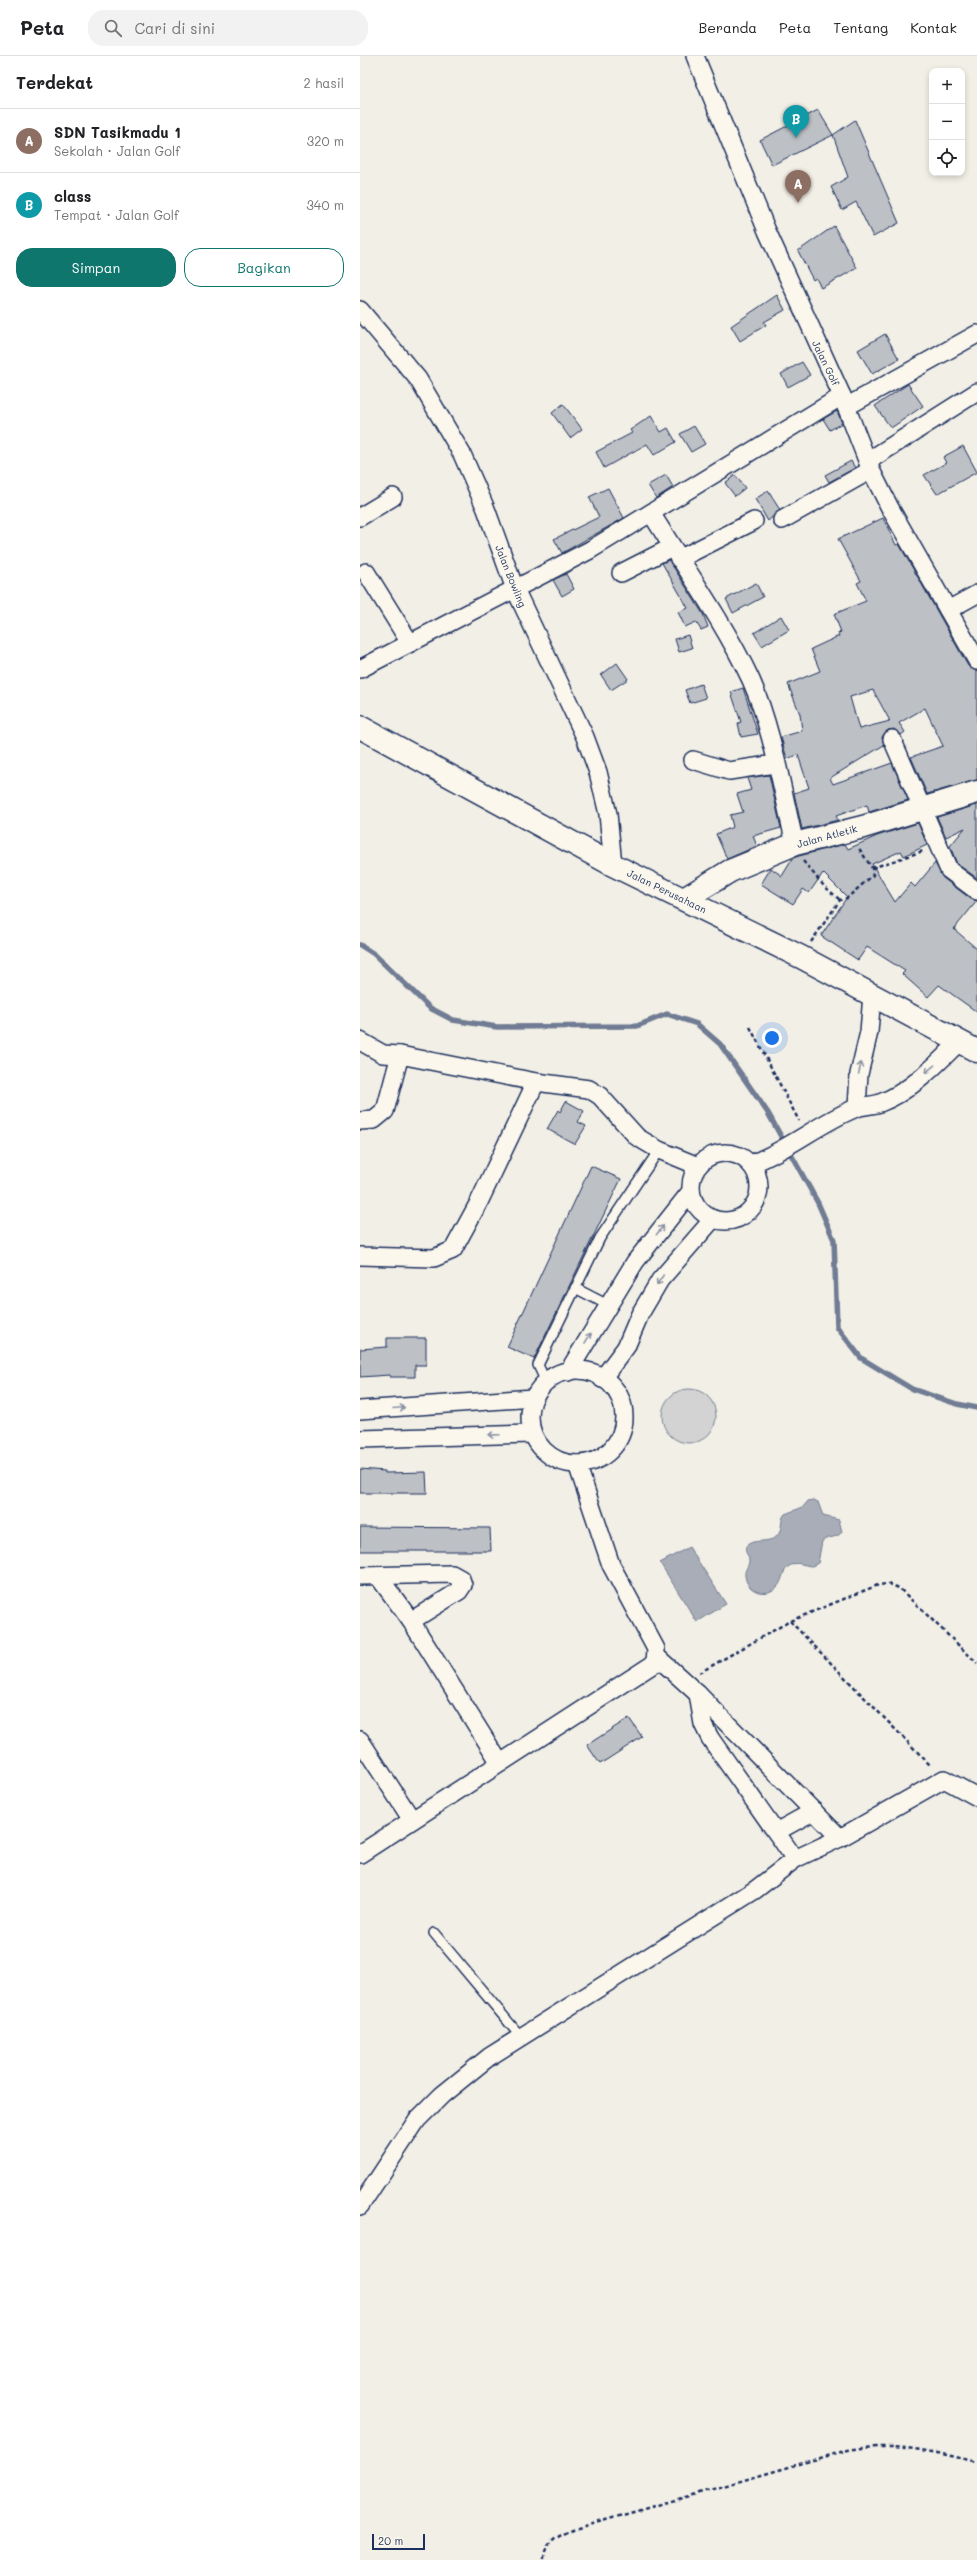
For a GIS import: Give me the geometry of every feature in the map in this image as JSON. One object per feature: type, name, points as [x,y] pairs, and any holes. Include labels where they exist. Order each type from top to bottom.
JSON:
[{"type":"main road","name":"Jalan Perusahaan","points":[[360,727],[613,865],[684,899],[971,1045]]},
{"type":"main road","name":"Jalan Atletik","points":[[684,899],[730,871],[793,845],[848,831],[977,792]]},
{"type":"street","name":"Jalan Golf","points":[[695,56],[767,231],[844,402],[869,465],[890,508],[977,661]]},
{"type":"street","name":"Jalan Bowling","points":[[362,317],[418,379],[462,454],[486,509],[515,589],[585,737],[598,772],[608,814],[613,865]]},
{"type":"street","points":[[360,669],[515,589],[844,402],[977,334]]},
{"type":"street","points":[[782,520],[869,465],[977,392]]},
{"type":"street","points":[[360,517],[393,497]]},
{"type":"street","points":[[651,513],[732,645],[751,681],[771,741],[793,845]]},
{"type":"street","points":[[621,573],[754,521]]},
{"type":"street","points":[[366,572],[410,643]]},
{"type":"street","points":[[948,610],[977,594]]},
{"type":"street","points":[[892,739],[924,808],[938,846],[949,870],[977,891]]},
{"type":"street","points":[[693,760],[729,772],[776,764]]},
{"type":"street","points":[[857,1107],[858,1074],[869,1032],[872,995]]},
{"type":"street","points":[[360,1041],[382,1054],[400,1055],[536,1082],[576,1086],[595,1092],[637,1137],[659,1150],[698,1166]]},
{"type":"street","points":[[751,1164],[768,1158],[857,1107],[878,1104],[907,1089],[971,1045]]},
{"type":"street","points":[[360,1121],[374,1120],[385,1111],[400,1055]]},
{"type":"street","points":[[360,1256],[434,1258],[453,1250],[479,1202],[536,1082]]},
{"type":"street","points":[[718,1153],[730,1153],[742,1157],[751,1164],[756,1171],[760,1188],[757,1200],[751,1210],[744,1215],[729,1221],[713,1219],[698,1208],[691,1192],[692,1178],[698,1166],[707,1158],[718,1153]]},
{"type":"street","points":[[568,1372],[635,1262],[691,1192]]},
{"type":"street","points":[[602,1378],[626,1347],[640,1314],[660,1280],[713,1219]]},
{"type":"street","points":[[580,1371],[602,1378],[610,1385],[620,1402],[623,1421],[622,1431],[618,1440],[605,1455],[587,1463],[576,1464],[563,1462],[550,1456],[540,1446],[533,1434],[530,1409],[534,1398],[546,1382],[568,1372],[580,1371]]},
{"type":"street","points":[[360,1410],[534,1398]]},
{"type":"street","points":[[360,1439],[533,1434]]},
{"type":"street","points":[[576,1464],[611,1565],[634,1611],[654,1644],[657,1657],[692,1688],[840,1838]]},
{"type":"street","points":[[360,1576],[452,1574],[462,1581],[459,1591],[411,1621]]},
{"type":"street","points":[[378,1576],[411,1621],[500,1763]]},
{"type":"street","points":[[360,1854],[653,1666],[657,1657]]},
{"type":"street","points":[[692,1688],[703,1724],[710,1738],[795,1859]]},
{"type":"street","points":[[360,1740],[412,1820]]},
{"type":"street","points":[[360,2206],[417,2120],[454,2085],[489,2057],[754,1890],[795,1859],[840,1838],[944,1779],[977,1797]]},
{"type":"street","points":[[776,1832],[814,1811]]},
{"type":"lane","points":[[546,1382],[538,1365],[575,1288],[600,1238],[659,1150]]},
{"type":"lane","points":[[575,1288],[608,1305]]},
{"type":"lane","points":[[434,1932],[521,2037]]},
{"type":"path","points":[[801,958],[840,900],[847,898],[872,875],[872,868],[848,831]]},
{"type":"path","points":[[793,845],[824,886],[840,900]]},
{"type":"path","points":[[872,868],[938,846]]},
{"type":"path","points":[[750,1027],[805,1136]]},
{"type":"path","points":[[692,1688],[717,1661],[790,1621],[878,1585],[889,1584],[899,1588],[977,1663]]},
{"type":"path","points":[[790,1621],[944,1779]]},
{"type":"path","points":[[544,2560],[546,2552],[554,2539],[578,2528],[848,2450],[889,2446],[909,2447],[977,2462]]},
{"type":"shaded area","points":[[684,1389],[694,1389],[704,1393],[712,1401],[716,1411],[716,1421],[712,1431],[704,1439],[694,1443],[684,1443],[674,1439],[666,1431],[662,1421],[662,1411],[666,1401],[674,1393]]},
{"type":"shaded area","points":[[814,1500],[818,1502],[823,1516],[839,1520],[842,1532],[837,1536],[827,1538],[822,1541],[818,1563],[812,1566],[799,1564],[791,1565],[784,1572],[777,1587],[768,1592],[757,1592],[749,1586],[746,1581],[745,1571],[749,1561],[746,1546],[753,1542],[768,1540],[776,1537],[780,1531],[782,1519],[785,1514],[803,1507],[808,1501]]},
{"type":"shaded area","points":[[689,1547],[726,1604],[697,1622],[660,1563]]},
{"type":"building","points":[[818,110],[833,135],[772,165],[760,140]]},
{"type":"building","points":[[855,120],[899,223],[873,237],[856,202],[842,210],[831,187],[848,177],[833,135]]},
{"type":"building","points":[[834,226],[857,268],[821,288],[816,278],[813,280],[798,251]]},
{"type":"building","points":[[777,295],[785,310],[764,322],[766,325],[740,341],[731,326]]},
{"type":"building","points":[[885,334],[899,359],[872,374],[858,350]]},
{"type":"building","points":[[802,362],[810,375],[788,387],[781,374]]},
{"type":"building","points":[[908,384],[923,406],[891,428],[875,406]]},
{"type":"building","points":[[563,404],[582,429],[570,438],[552,413]]},
{"type":"building","points":[[837,411],[842,423],[830,430],[823,419]]},
{"type":"building","points":[[651,416],[661,432],[668,428],[676,442],[654,455],[647,444],[604,468],[596,452],[632,433],[630,430]]},
{"type":"building","points":[[694,426],[705,444],[691,452],[680,434]]},
{"type":"building","points":[[963,446],[977,472],[937,494],[924,475],[946,463],[943,457]]},
{"type":"building","points":[[851,461],[855,468],[829,482],[825,475]]},
{"type":"building","points":[[666,475],[673,487],[656,498],[648,485]]},
{"type":"building","points":[[735,475],[745,488],[735,496],[725,483]]},
{"type":"building","points":[[608,488],[624,518],[562,553],[554,539],[599,517],[589,497]]},
{"type":"building","points":[[768,491],[780,510],[768,521],[755,499]]},
{"type":"building","points":[[883,518],[896,545],[899,544],[968,666],[977,671],[977,780],[927,794],[911,757],[943,746],[925,708],[899,723],[905,732],[901,735],[894,729],[888,730],[882,737],[884,745],[830,778],[833,784],[892,763],[908,800],[869,812],[867,805],[836,816],[838,820],[802,829],[794,793],[809,788],[798,755],[787,759],[781,737],[802,731],[800,714],[788,684],[820,671],[811,649],[839,636],[838,633],[841,632],[834,614],[866,601],[857,583],[861,581],[838,539]],"holes":[[[873,690],[890,721],[859,729],[850,697]]]},
{"type":"building","points":[[669,560],[703,614],[708,627],[701,630],[696,622],[685,627],[678,612],[688,608],[662,563]]},
{"type":"building","points":[[566,574],[574,589],[562,596],[553,580]]},
{"type":"building","points":[[756,583],[763,597],[733,613],[726,599]]},
{"type":"building","points":[[781,616],[789,630],[762,646],[754,633]]},
{"type":"building","points":[[688,635],[692,648],[679,652],[675,639]]},
{"type":"building","points":[[617,663],[628,679],[611,690],[601,675]]},
{"type":"building","points":[[701,684],[706,698],[690,703],[685,690]]},
{"type":"building","points":[[743,688],[758,734],[741,737],[738,723],[741,722],[731,692]]},
{"type":"building","points":[[769,775],[781,828],[753,836],[757,846],[727,859],[716,834],[733,827],[730,815],[743,812],[737,794],[751,790],[747,778]]},
{"type":"building","points":[[977,805],[977,878],[957,864],[950,846],[965,828],[946,837],[937,817]]},
{"type":"building","points":[[918,823],[927,845],[904,856],[901,851],[872,864],[895,902],[911,883],[915,887],[935,863],[943,878],[971,899],[977,901],[954,929],[977,949],[977,1012],[939,985],[928,997],[902,974],[905,971],[867,947],[858,960],[821,936],[847,897],[823,873],[809,893],[803,889],[793,904],[761,884],[771,868],[782,876],[793,858],[845,844],[848,849],[877,836]]},
{"type":"building","points":[[566,1101],[584,1111],[578,1122],[586,1126],[575,1144],[547,1129],[558,1110],[560,1112]]},
{"type":"building","points":[[591,1166],[621,1179],[534,1359],[507,1347]]},
{"type":"building","points":[[387,1338],[426,1338],[426,1365],[415,1365],[415,1377],[390,1377],[390,1375],[360,1377],[360,1349],[387,1347]]},
{"type":"building","points":[[360,1469],[385,1471],[385,1473],[426,1472],[427,1493],[360,1493]]},
{"type":"building","points":[[360,1527],[490,1528],[491,1551],[360,1551]]},
{"type":"building","points":[[629,1718],[642,1737],[600,1764],[587,1745]]},
{"type":"waterway","points":[[360,945],[374,954],[430,1008],[453,1020],[497,1027],[637,1026],[667,1014],[697,1024],[720,1044],[768,1113],[818,1203],[834,1240],[837,1327],[861,1358],[912,1389],[957,1404],[977,1408]]},
{"type":"place","name":"class","points":[[796,138]]},
{"type":"place","name":"SDN Tasikmadu 1","points":[[798,203]]}]
